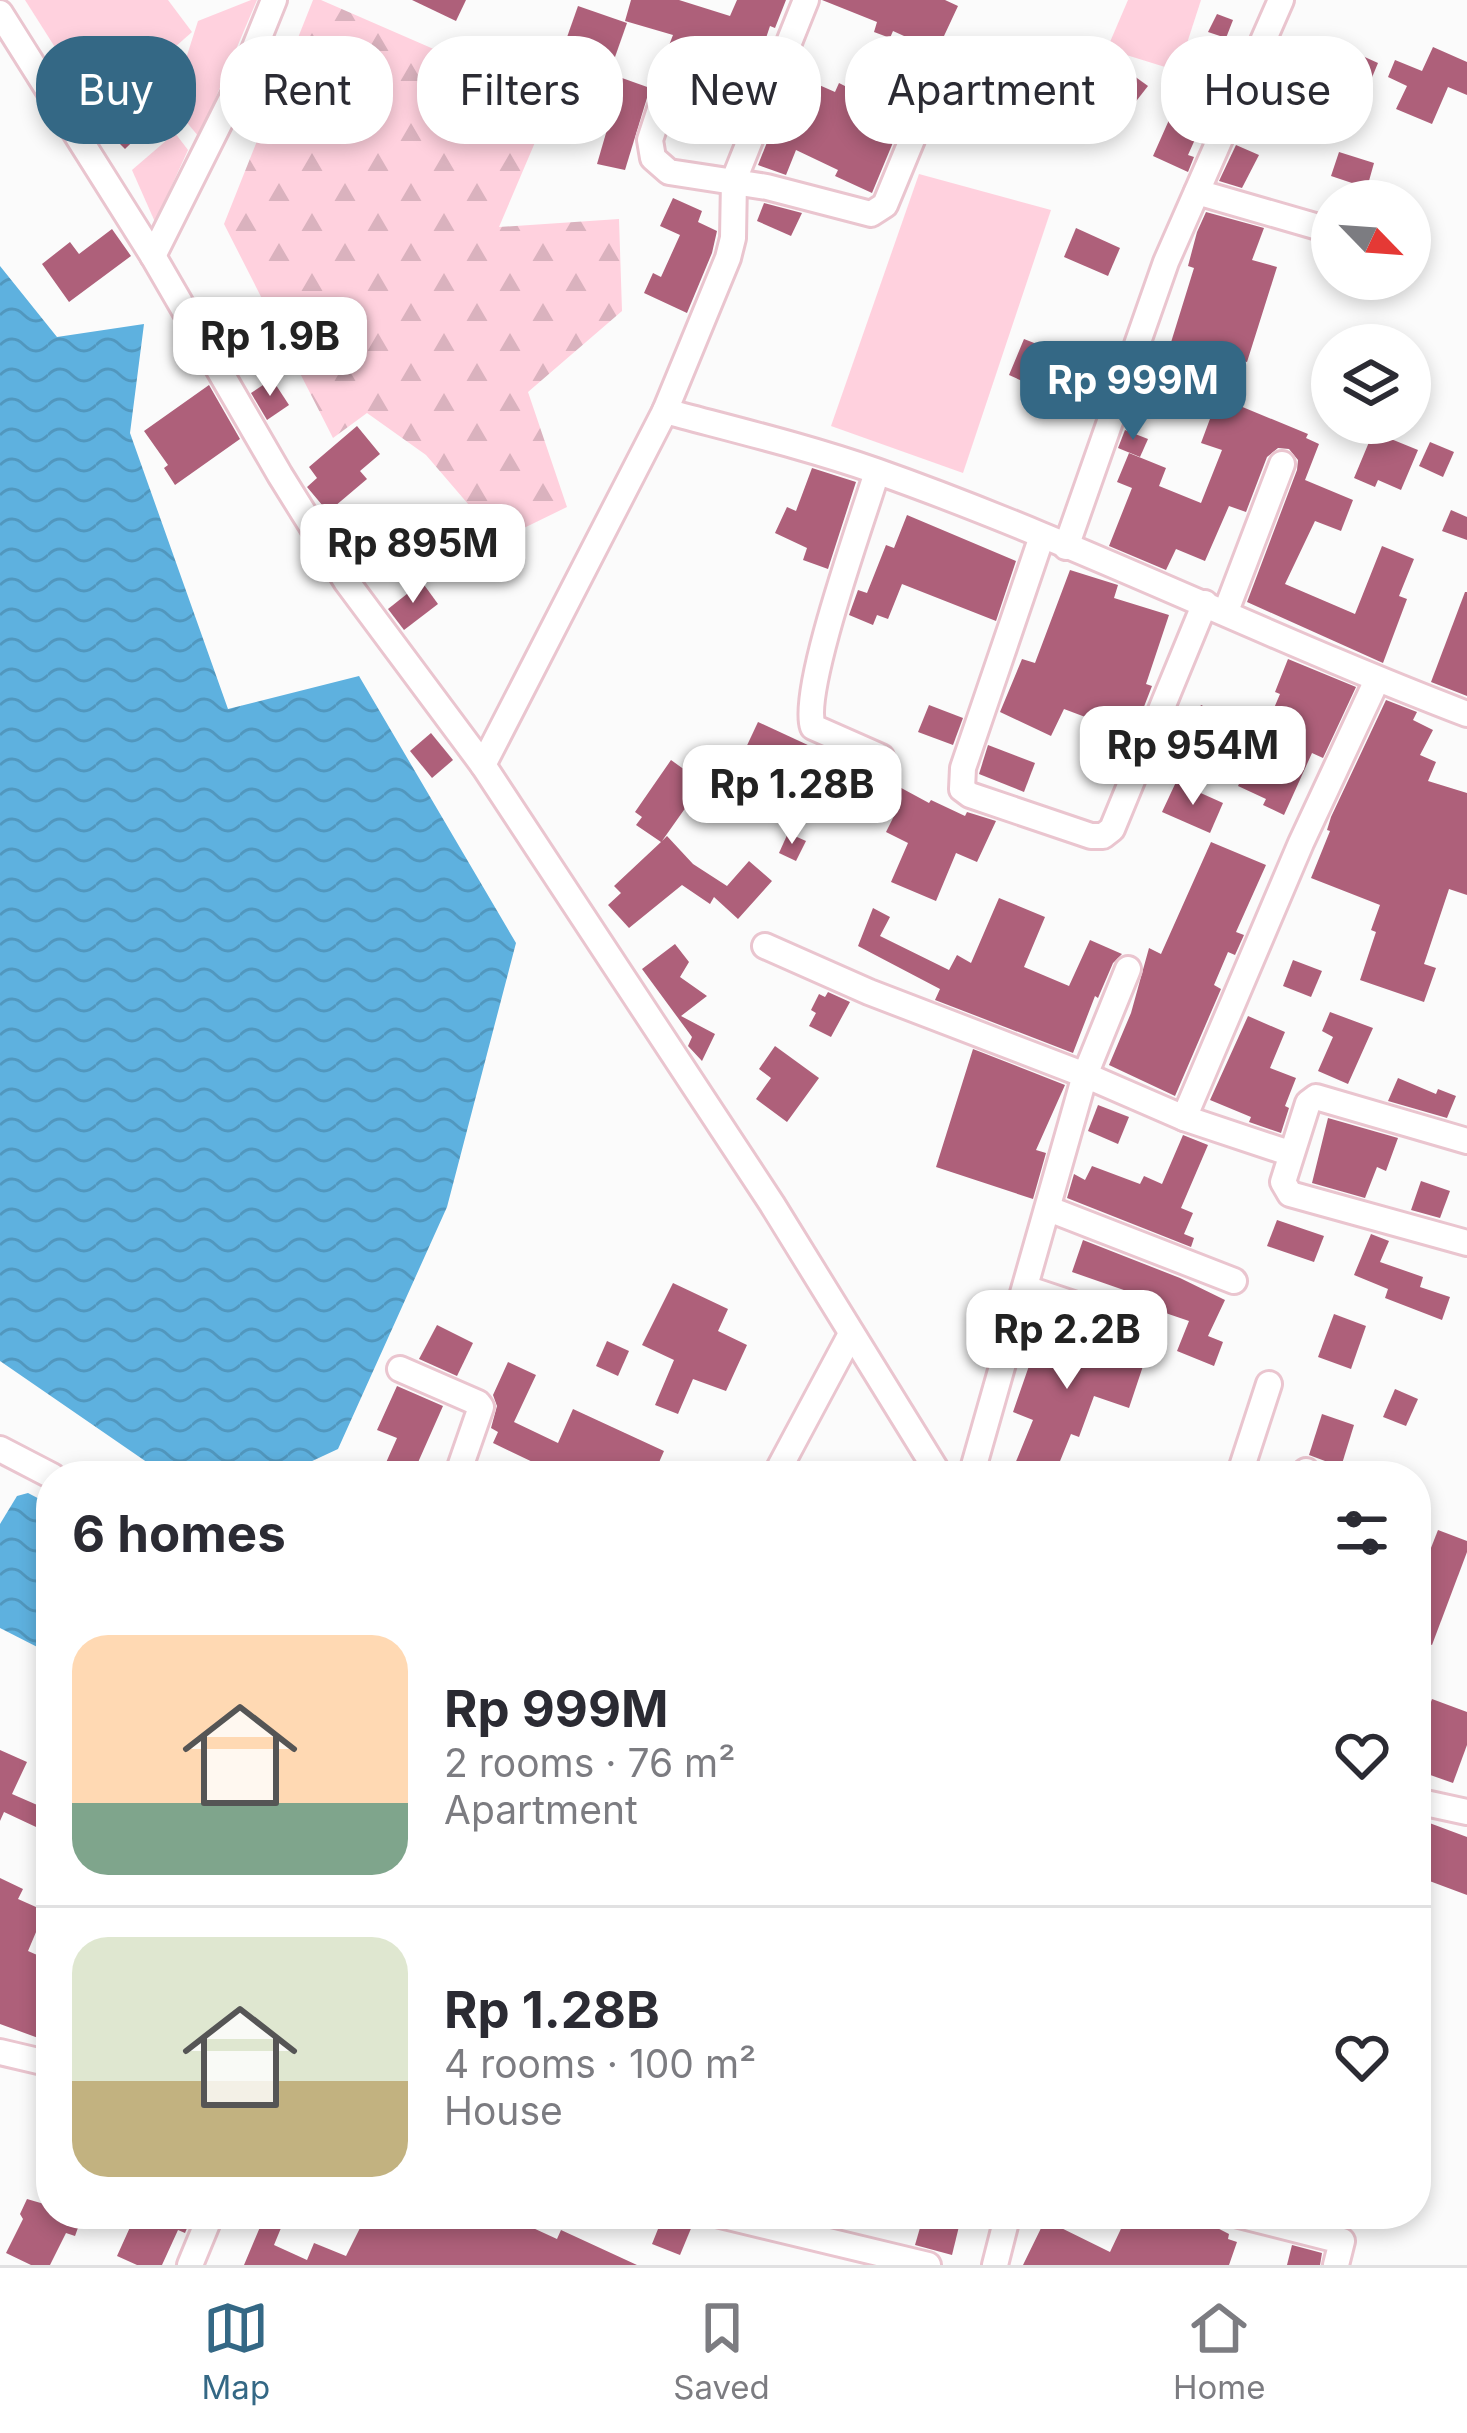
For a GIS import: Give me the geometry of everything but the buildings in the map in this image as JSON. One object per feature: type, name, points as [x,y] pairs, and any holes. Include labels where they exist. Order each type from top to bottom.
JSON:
[{"type":"street","points":[[153,256],[245,72],[274,0]]},
{"type":"street","points":[[483,764],[665,411],[728,258],[734,180],[806,0]]},
{"type":"street","points":[[1066,547],[1166,262],[1281,0]]},
{"type":"street","points":[[0,13],[153,256],[346,581],[483,764],[772,1204],[931,1461]]},
{"type":"street","points":[[651,144],[659,166],[682,176],[734,180],[877,213],[885,205],[910,144]]},
{"type":"street","points":[[1197,192],[1311,225]]},
{"type":"street","points":[[665,411],[877,472],[1467,713]]},
{"type":"street","points":[[1042,536],[963,768],[962,789],[1091,836],[1103,836],[1112,829],[1282,464]]},
{"type":"street","points":[[877,472],[810,712],[813,727],[881,757]]},
{"type":"street","points":[[1184,1118],[1301,843],[1378,680]]},
{"type":"street","points":[[765,946],[1184,1118],[1289,1154]]},
{"type":"street","points":[[974,1461],[1085,1076],[1128,970]]},
{"type":"street","points":[[1467,1141],[1316,1097],[1308,1103],[1283,1182],[1290,1194],[1467,1243]]},
{"type":"street","points":[[1049,1209],[1234,1281]]},
{"type":"street","points":[[1025,1288],[1151,1330]]},
{"type":"street","points":[[783,1461],[851,1334]]},
{"type":"street","points":[[400,1370],[478,1402],[481,1415],[463,1461]]},
{"type":"street","points":[[1244,1461],[1269,1384]]},
{"type":"street","points":[[0,1449],[36,1468]]},
{"type":"street","points":[[1431,1805],[1467,1812]]},
{"type":"street","points":[[0,2052],[36,2060]]},
{"type":"street","points":[[190,2265],[205,2229]]},
{"type":"street","points":[[778,2229],[928,2265]]},
{"type":"street","points":[[995,2265],[1003,2229]]},
{"type":"street","points":[[1294,2229],[1342,2241],[1336,2265]]},
{"type":"green space","points":[[25,0],[168,0],[192,32],[187,36],[48,36]]},
{"type":"green space","points":[[257,0],[242,36],[220,36],[220,87],[199,137],[193,36],[198,21]]},
{"type":"green space","points":[[313,0],[321,0],[417,42],[417,144],[534,144],[499,227],[619,219],[622,311],[528,392],[567,507],[499,540],[426,455],[367,413],[333,438],[224,224],[256,144],[393,144],[393,36],[299,36]]},
{"type":"green space","points":[[1128,0],[1201,0],[1189,36],[1161,36],[1161,66],[1137,58],[1137,36],[1113,36]]},
{"type":"green space","points":[[162,144],[183,144],[188,150],[155,222],[132,170]]},
{"type":"green space","points":[[919,174],[1051,210],[963,473],[831,426]]},
{"type":"water","points":[[0,266],[57,337],[144,324],[130,433],[228,709],[359,676],[516,943],[447,1207],[338,1449],[312,1461],[145,1461],[0,1361]]},
{"type":"water","points":[[28,1493],[36,1497],[36,1646],[0,1628],[0,1524],[17,1496]]}]
